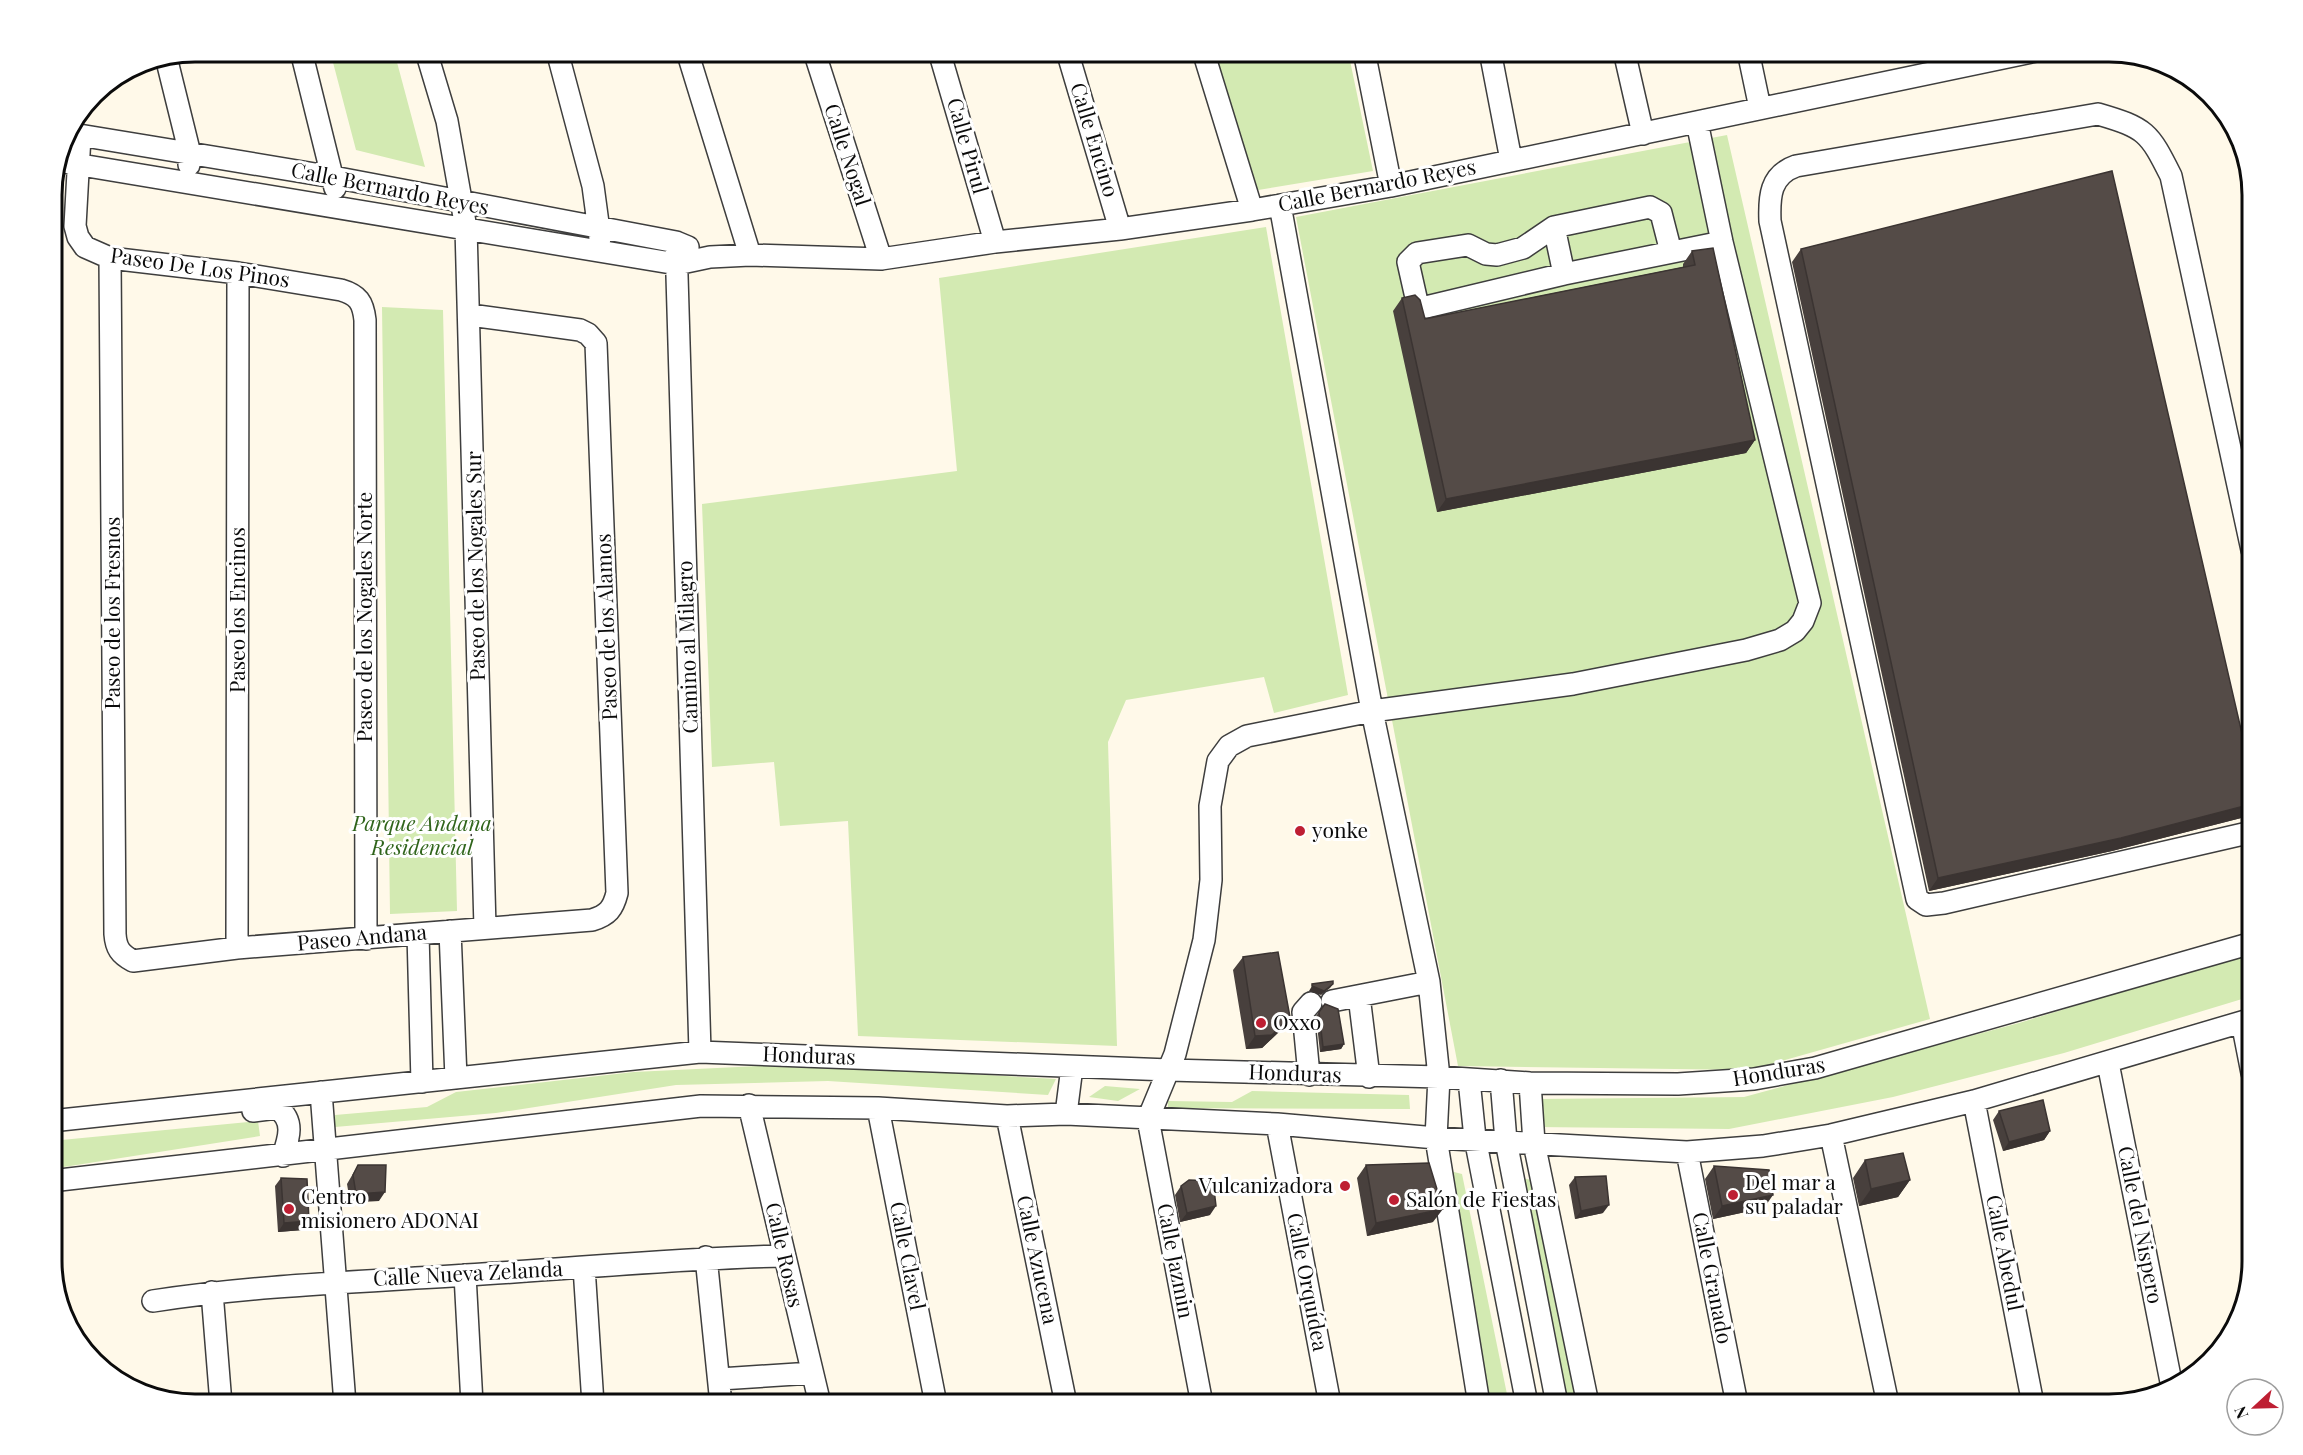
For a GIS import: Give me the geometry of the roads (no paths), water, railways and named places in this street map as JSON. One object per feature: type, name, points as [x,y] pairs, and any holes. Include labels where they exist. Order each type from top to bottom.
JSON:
[{"type":"street","points":[[304,62],[339,207]]},
{"type":"street","name":"Paseo de los Nogales Sur","points":[[429,62],[447,121],[464,204],[466,228],[485,928]]},
{"type":"street","points":[[560,62],[590,175],[602,251]]},
{"type":"street","points":[[690,62],[750,255]]},
{"type":"street","name":"Calle Nogal","points":[[818,62],[881,259]]},
{"type":"street","name":"Calle Pirul","points":[[942,62],[995,242]]},
{"type":"street","name":"Calle Encino","points":[[1070,62],[1120,229]]},
{"type":"street","points":[[1206,62],[1252,210]]},
{"type":"street","points":[[1366,62],[1391,186]]},
{"type":"street","points":[[1492,62],[1511,160]]},
{"type":"street","points":[[1627,62],[1643,134]]},
{"type":"street","points":[[1750,62],[1760,108]]},
{"type":"street","name":"Calle Bernardo Reyes","points":[[70,150],[188,181],[677,264],[710,257],[750,255],[881,259],[995,242],[1120,229],[1252,210],[1391,186],[1983,62]]},
{"type":"street","points":[[168,64],[190,154],[188,181]]},
{"type":"street","points":[[2242,490],[2171,176],[2153,141],[2131,123],[2098,114],[1796,166],[1785,170],[1774,182],[1770,200],[1770,221],[1917,899],[1926,905],[1944,903],[2242,834]]},
{"type":"street","points":[[1148,1119],[1169,1070],[1204,939],[1211,880],[1210,806],[1218,762],[1229,746],[1247,736],[1372,711],[1573,684],[1746,650],[1780,640],[1795,631],[1803,621],[1810,603],[1722,242],[1697,122]]},
{"type":"street","name":"Calle Bernardo Reyes","points":[[70,150],[190,154],[333,177],[464,204],[676,242],[710,257]]},
{"type":"street","name":"Paseo De Los Pinos","points":[[69,153],[75,191],[78,237],[85,247],[110,258],[238,273],[341,290],[358,296]]},
{"type":"street","points":[[1280,205],[1372,711],[1429,981],[1439,1077],[1436,1138],[1477,1394]]},
{"type":"street","points":[[1671,252],[1661,213],[1656,208],[1554,227],[1523,248],[1497,255],[1486,254],[1468,245],[1417,254],[1410,258],[1409,267],[1417,302],[1426,307],[1564,274],[1722,242]]},
{"type":"street","points":[[1554,227],[1564,274]]},
{"type":"street","name":"Camino al Milagro","points":[[676,242],[700,1052]]},
{"type":"street","name":"Paseo de los Fresnos","points":[[110,258],[115,934],[116,946],[122,955],[133,961]]},
{"type":"street","name":"Paseo los Encinos","points":[[237,948],[238,273]]},
{"type":"street","name":"Paseo de los Nogales Norte","points":[[358,296],[365,320],[366,939]]},
{"type":"street","name":"Paseo de los Alamos","points":[[470,315],[580,330],[588,334],[596,343],[617,893],[613,906],[606,915],[592,920]]},
{"type":"street","name":"Paseo Andana","points":[[133,961],[237,948],[592,920]]},
{"type":"street","points":[[450,931],[456,1078]]},
{"type":"street","points":[[418,934],[422,1082]]},
{"type":"street","name":"Honduras","points":[[135,1112],[700,1052],[1072,1067],[1369,1077],[1439,1077],[1530,1083],[1678,1084],[1755,1079],[1815,1068],[2242,945]]},
{"type":"street","points":[[1332,1001],[1429,981]]},
{"type":"street","points":[[1359,996],[1369,1077]]},
{"type":"street","points":[[1309,1075],[1303,1012],[1311,1003]]},
{"type":"street","points":[[62,1180],[701,1106],[749,1105],[878,1108],[1007,1116],[1065,1114],[1277,1124],[1436,1138],[1475,1138],[1687,1152],[1763,1146],[1831,1135],[1974,1101],[2242,1022]]},
{"type":"street","name":"Calle del Nispero","points":[[2108,1063],[2170,1378]]},
{"type":"street","points":[[1065,1114],[1072,1067]]},
{"type":"street","points":[[1469,1080],[1475,1138],[1525,1394]]},
{"type":"street","points":[[1501,1080],[1506,1141],[1555,1394]]},
{"type":"street","points":[[1530,1083],[1534,1143],[1586,1394]]},
{"type":"street","points":[[321,1092],[344,1394]]},
{"type":"street","name":"Calle Abedul","points":[[1974,1101],[2031,1394]]},
{"type":"street","name":"Calle Rosas","points":[[749,1105],[818,1394]]},
{"type":"street","points":[[62,1120],[135,1112],[182,1118],[277,1108],[289,1123],[283,1156]]},
{"type":"street","name":"Calle Clavel","points":[[878,1108],[934,1394]]},
{"type":"street","name":"Calle Azucena","points":[[1007,1116],[1064,1394]]},
{"type":"street","name":"Calle Jazmin","points":[[1148,1119],[1201,1394]]},
{"type":"street","name":"Calle Orquídea","points":[[1277,1124],[1328,1394]]},
{"type":"street","points":[[1831,1135],[1886,1394]]},
{"type":"street","name":"Calle Granado","points":[[1687,1152],[1735,1394]]},
{"type":"street","name":"Calle Nueva Zelanda","points":[[153,1301],[212,1292],[337,1282],[706,1257],[784,1256]]},
{"type":"street","points":[[706,1257],[721,1394]]},
{"type":"street","points":[[584,1267],[592,1394]]},
{"type":"street","points":[[465,1275],[471,1394]]},
{"type":"street","points":[[212,1292],[220,1394]]},
{"type":"street","points":[[720,1379],[812,1372]]},
{"type":"place","name":"yonke","points":[[1300,831]]},
{"type":"place","name":"Oxxo","points":[[1261,1023]]},
{"type":"place","name":"Vulcanizadora","points":[[1345,1186]]},
{"type":"place","name":"Del mar a su paladar","points":[[1733,1195]]},
{"type":"place","name":"Salón de Fiestas","points":[[1394,1200]]},
{"type":"place","name":"Centro misionero ADONAI","points":[[289,1209]]},
{"type":"park label","name":"Parque Andana Residencial","points":[[422,836]]}]
